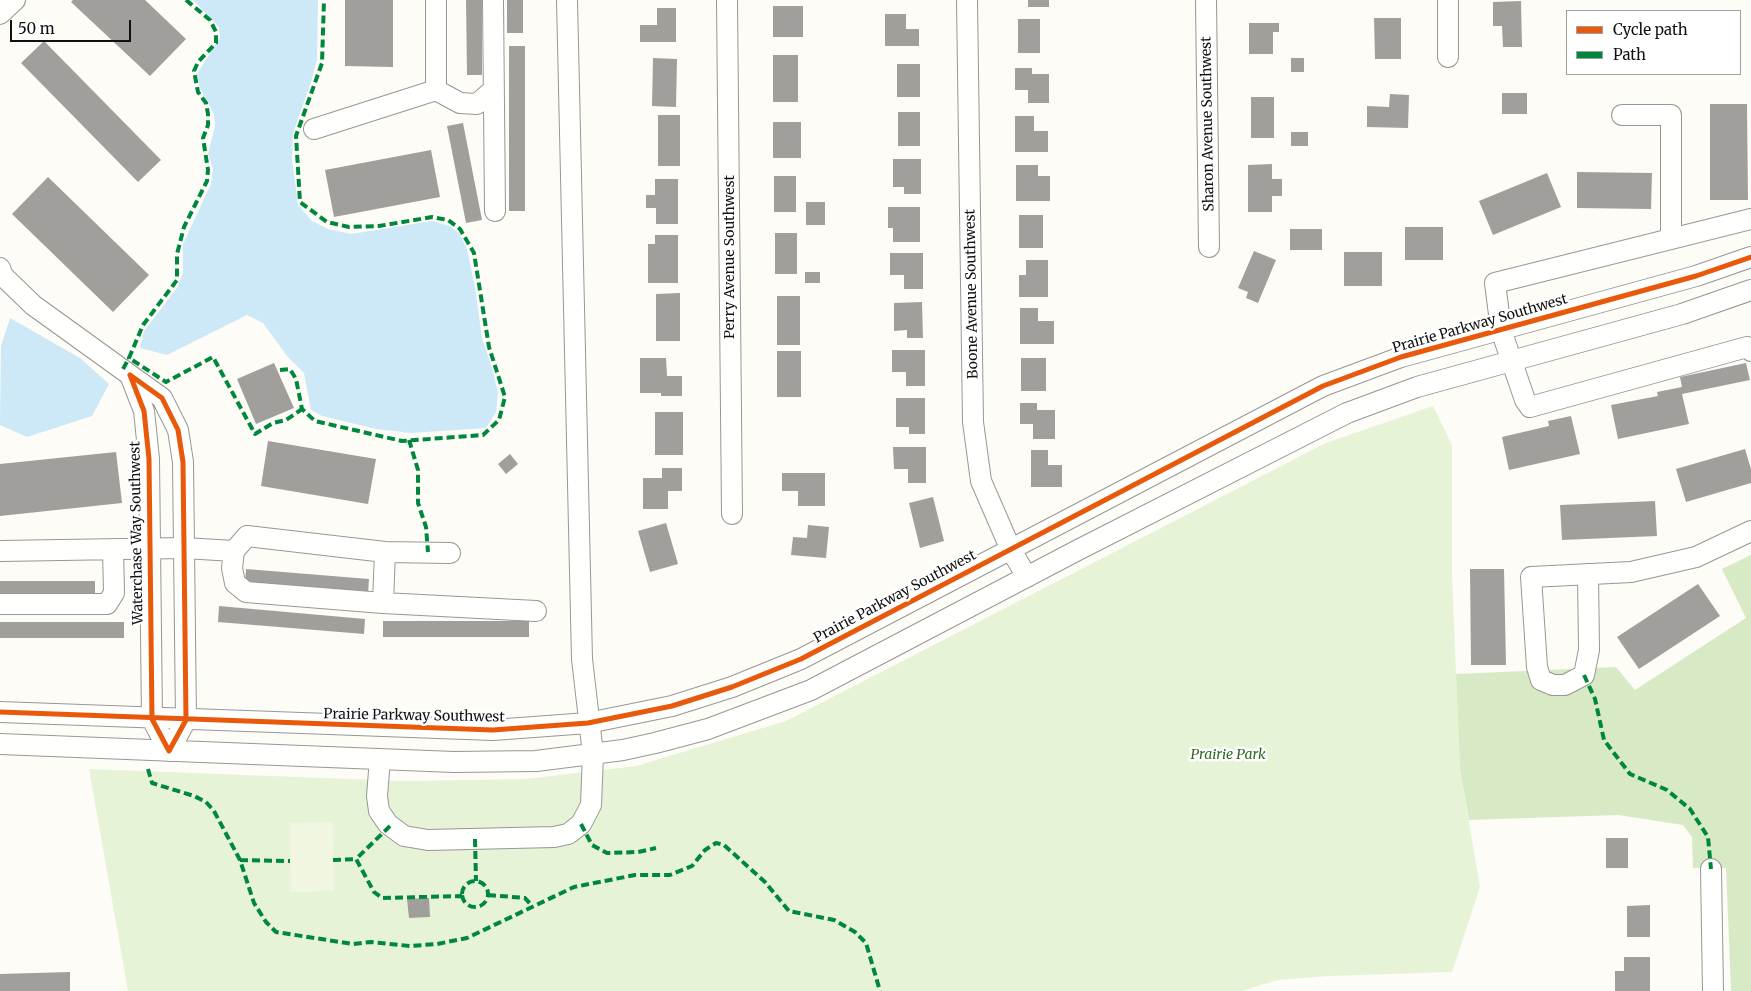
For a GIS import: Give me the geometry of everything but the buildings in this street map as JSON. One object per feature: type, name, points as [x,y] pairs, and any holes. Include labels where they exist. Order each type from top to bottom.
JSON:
[{"type":"street","points":[[0,14],[15,0]]},
{"type":"street","points":[[436,0],[436,90]]},
{"type":"street","points":[[493,0],[495,211]]},
{"type":"street","points":[[380,759],[377,796],[379,811],[388,824],[404,836],[428,840],[544,838],[568,834],[581,824],[591,805],[592,754],[582,659],[567,0]]},
{"type":"street","name":"Perry Avenue Southwest","points":[[727,0],[732,514]]},
{"type":"street","name":"Boone Avenue Southwest","points":[[967,0],[974,422],[981,481],[1011,550],[1027,577]]},
{"type":"street","name":"Sharon Avenue Southwest","points":[[1206,0],[1209,247]]},
{"type":"street","points":[[1448,0],[1448,57]]},
{"type":"street","points":[[314,129],[436,90],[460,103],[477,104],[493,90]]},
{"type":"street","points":[[1622,115],[1671,116],[1671,239]]},
{"type":"street","points":[[1751,219],[1494,283],[1501,330],[1510,361],[1525,400],[1530,407],[1746,348],[1751,351]]},
{"type":"street","name":"Prairie Parkway Southwest","points":[[0,712],[452,730],[547,728],[588,723],[672,706],[732,687],[800,659],[1323,386],[1402,357],[1696,276],[1751,256]]},
{"type":"street","points":[[0,268],[3,276],[33,305],[162,398],[178,430],[183,462],[186,720],[169,751]]},
{"type":"street","points":[[0,744],[454,762],[536,761],[655,743],[708,729],[811,690],[1347,413],[1417,387],[1682,314],[1751,290]]},
{"type":"street","name":"Waterchase Way Southwest","points":[[130,374],[144,411],[148,454],[152,719],[169,751]]},
{"type":"street","name":"Waterchase Way Southwest","points":[[148,454],[181,447]]},
{"type":"street","points":[[1588,574],[1589,650],[1584,675],[1565,685],[1552,685],[1541,680],[1537,667],[1531,577],[1588,574],[1631,572],[1696,557],[1751,531]]},
{"type":"street","points":[[450,553],[385,552],[247,536],[234,551],[232,568],[235,584],[246,592],[383,603],[536,611]]},
{"type":"street","points":[[0,551],[150,548]]},
{"type":"street","name":"Waterchase Way Southwest","points":[[150,548],[234,551]]},
{"type":"street","points":[[0,604],[107,604],[114,593],[113,549]]},
{"type":"street","points":[[383,603],[385,552]]},
{"type":"street","name":"Waterchase Way Southwest","points":[[151,617],[184,617]]},
{"type":"street","points":[[1711,869],[1713,991]]},
{"type":"green space","name":"Prairie Park","points":[[1433,406],[1452,445],[1452,575],[1460,769],[1480,887],[1452,972],[1329,976],[1278,980],[1242,991],[128,991],[89,769],[403,781],[526,779],[636,766],[786,721],[1326,443]]},
{"type":"green space","points":[[1751,555],[1751,991],[1731,991],[1726,868],[1693,868],[1692,837],[1683,825],[1618,815],[1469,820],[1460,769],[1456,674],[1616,667],[1635,690],[1746,618],[1722,569]]},
{"type":"green space","points":[[333,822],[334,891],[291,892],[290,823]]},
{"type":"water","points":[[193,0],[318,0],[317,59],[293,133],[292,159],[298,205],[312,221],[328,229],[351,234],[432,221],[450,226],[459,233],[467,249],[475,287],[482,338],[498,393],[496,412],[486,428],[411,433],[376,429],[322,416],[311,410],[304,373],[287,356],[263,323],[247,315],[167,355],[140,348],[144,331],[177,288],[183,273],[183,244],[211,184],[213,169],[208,154],[215,126],[214,114],[199,86],[197,74],[220,37],[219,27]]},
{"type":"water","points":[[10,318],[80,358],[109,384],[92,416],[27,437],[0,425],[1,346]]},
{"type":"marked path","points":[[186,0],[210,20],[216,32],[216,43],[198,62],[194,71],[198,92],[206,103],[208,114],[208,125],[203,138],[208,170],[207,181],[184,227],[177,254],[177,280],[143,325],[129,358],[166,382],[213,357],[255,434],[273,423],[286,420],[302,409]]},
{"type":"marked path","points":[[280,370],[290,369],[296,379],[302,409],[315,421],[402,441],[483,435],[499,420],[505,397],[489,347],[474,253],[460,229],[448,220],[432,217],[379,226],[349,227],[327,222],[300,202],[296,136],[322,63],[324,0]]},
{"type":"marked path","points":[[123,369],[129,358]]},
{"type":"marked path","points":[[409,440],[418,470],[418,503],[426,527],[428,552]]},
{"type":"marked path","points":[[1584,675],[1595,699],[1604,740],[1630,774],[1667,790],[1690,809],[1708,837],[1711,869]]},
{"type":"marked path","points":[[148,769],[152,783],[194,796],[206,802],[214,811],[240,860],[254,903],[266,922],[276,932],[353,944],[371,942],[410,946],[437,944],[467,938],[574,887],[635,875],[670,875],[692,866],[705,850],[716,843],[724,845],[765,882],[789,911],[834,920],[855,932],[866,943],[880,991]]},
{"type":"marked path","points":[[581,824],[592,845],[607,853],[638,852],[656,848]]},
{"type":"marked path","points":[[390,826],[356,859],[374,892],[382,898],[462,896]]},
{"type":"marked path","points":[[475,839],[476,881]]},
{"type":"marked path","points":[[333,860],[356,859]]},
{"type":"marked path","points":[[240,860],[290,861]]},
{"type":"marked path","points":[[475,881],[484,885],[488,894],[484,903],[475,907],[466,903],[462,894],[466,885],[475,881]]},
{"type":"marked path","points":[[488,895],[525,898],[532,906]]},
{"type":"cycle path","points":[[0,712],[493,730],[588,723],[672,706],[732,687],[801,659],[1323,386],[1401,357],[1696,276],[1751,257]]},
{"type":"cycle path","points":[[130,375],[162,398],[178,430],[183,462],[186,720],[169,751],[152,719],[149,459],[144,411],[130,375]]}]
